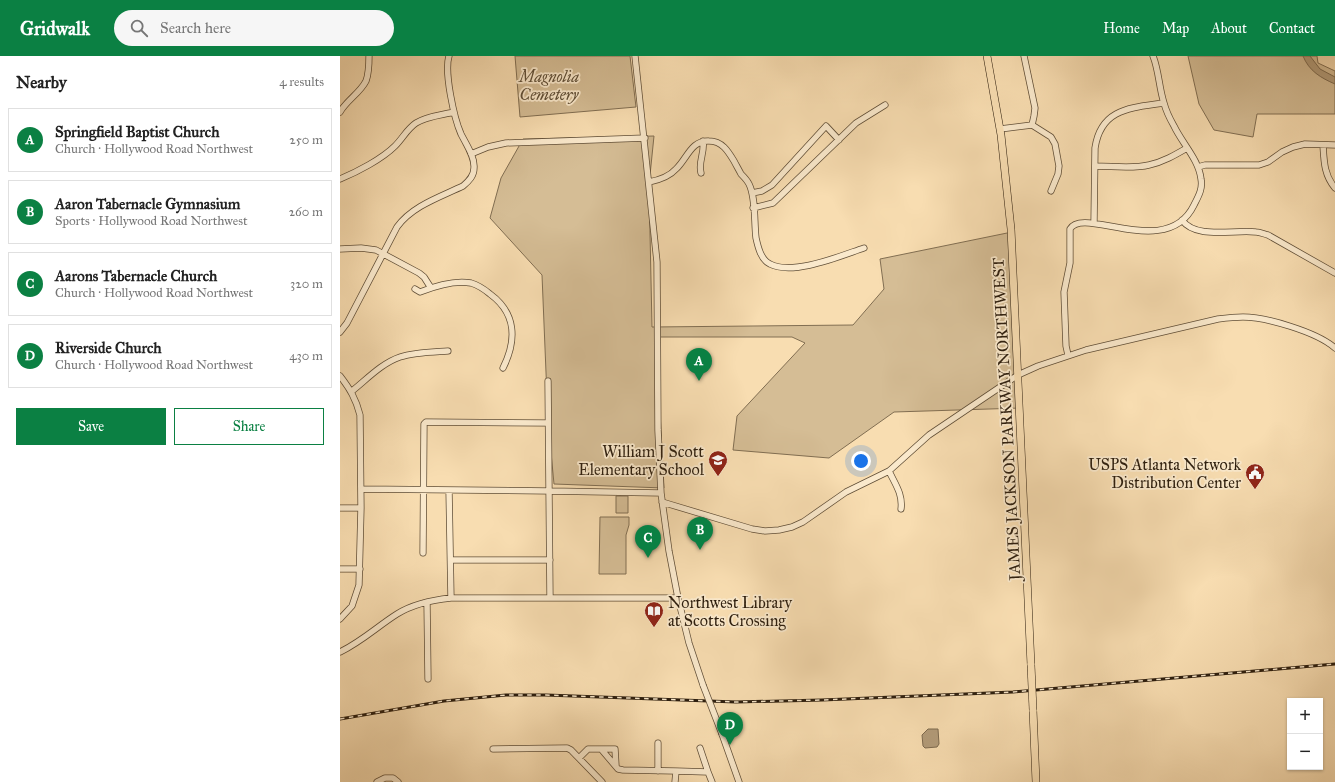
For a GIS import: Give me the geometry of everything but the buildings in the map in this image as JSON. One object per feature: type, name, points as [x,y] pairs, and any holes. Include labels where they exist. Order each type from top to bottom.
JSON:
[{"type":"main road","name":"JAMES JACKSON PARKWAY NORTHWEST","points":[[987,56],[1000,129],[1011,229],[1036,782]]},
{"type":"street","points":[[340,112],[347,102],[362,87],[366,80],[369,71],[369,56]]},
{"type":"street","points":[[340,332],[347,323],[397,227],[407,215],[463,186],[473,175],[474,161],[460,132],[454,112],[449,83],[449,56]]},
{"type":"street","points":[[635,56],[645,138],[657,262],[658,430],[661,493],[669,551],[678,598],[691,651],[739,782]]},
{"type":"street","points":[[1024,56],[1035,108],[1032,125]]},
{"type":"street","points":[[1068,355],[1066,346],[1064,292],[1070,263],[1070,229],[1072,225],[1076,223],[1094,223],[1152,232],[1168,228],[1182,220],[1192,209],[1200,193],[1202,180],[1198,167],[1173,126],[1164,103],[1157,65],[1153,56]]},
{"type":"street","points":[[1094,223],[1097,138],[1101,128],[1116,113],[1164,103]]},
{"type":"street","points":[[753,208],[773,203],[856,123],[885,105]]},
{"type":"street","points":[[340,179],[387,153],[396,145],[408,129],[417,123],[426,119],[454,112]]},
{"type":"street","points":[[1000,129],[1032,125],[1051,137],[1059,166],[1058,174],[1051,191]]},
{"type":"street","points":[[752,193],[762,191],[772,185],[826,126],[838,140]]},
{"type":"street","points":[[471,154],[488,147],[506,143],[645,138]]},
{"type":"street","points":[[649,182],[660,180],[676,169],[695,144],[703,141],[719,143],[725,147],[749,184],[752,193],[759,249],[764,260],[770,264],[784,268],[802,267],[864,248]]},
{"type":"street","points":[[701,173],[700,164],[704,150],[703,141]]},
{"type":"street","points":[[1198,167],[1205,165],[1259,165],[1268,162],[1282,152],[1304,144],[1335,145]]},
{"type":"street","points":[[1323,145],[1325,170],[1328,179],[1335,188]]},
{"type":"street","points":[[1095,166],[1149,165],[1166,159],[1187,148]]},
{"type":"street","points":[[1182,220],[1189,228],[1201,231],[1256,232],[1268,234],[1335,273]]},
{"type":"street","points":[[340,249],[361,248],[376,250],[419,273],[424,277],[431,288]]},
{"type":"street","points":[[415,289],[420,292],[431,288],[464,282],[473,283],[504,306],[510,322],[513,337],[511,351],[503,368]]},
{"type":"street","points":[[662,502],[752,529],[765,531],[792,527],[803,522],[846,492],[889,471],[929,435],[1018,376],[1038,366],[1068,355],[1218,319],[1243,317],[1266,320],[1313,334],[1335,348]]},
{"type":"street","points":[[352,391],[382,366],[394,359],[411,354],[448,351]]},
{"type":"street","points":[[340,376],[352,391],[360,415],[361,508],[359,585],[352,606],[340,619]]},
{"type":"street","points":[[548,382],[550,598]]},
{"type":"street","points":[[423,553],[424,426],[426,422],[548,423]]},
{"type":"street","points":[[889,471],[901,494],[901,509]]},
{"type":"street","points":[[360,489],[661,493]]},
{"type":"street","points":[[450,490],[451,598]]},
{"type":"street","points":[[340,508],[361,508]]},
{"type":"street","points":[[451,560],[550,560]]},
{"type":"street","points":[[340,569],[360,569]]},
{"type":"street","points":[[340,652],[360,642],[397,614],[408,608],[427,602],[451,598],[678,598]]},
{"type":"street","points":[[427,602],[428,680]]},
{"type":"street","points":[[658,743],[658,771]]},
{"type":"street","points":[[493,749],[567,748],[571,750],[602,782]]},
{"type":"street","points":[[700,748],[712,782]]},
{"type":"street","points":[[579,758],[588,749],[615,749],[616,766]]},
{"type":"street","points":[[601,749],[618,769],[708,772]]},
{"type":"street","points":[[675,782],[676,771]]},
{"type":"street","points":[[377,782],[385,778],[393,778],[398,782]]},
{"type":"green space","name":"Magnolia Cemetery","points":[[515,56],[630,56],[636,107],[520,117]]},
{"type":"green space","points":[[1188,56],[1317,56],[1318,63],[1335,71],[1335,114],[1257,114],[1253,137],[1214,130],[1199,104]]},
{"type":"green space","points":[[654,136],[649,185],[652,327],[853,325],[884,289],[880,259],[1012,232],[1021,408],[894,412],[829,458],[733,450],[737,416],[805,343],[792,337],[660,337],[658,374],[664,488],[554,484],[548,421],[542,275],[490,218],[501,178],[523,139]]},
{"type":"green space","points":[[616,496],[628,496],[628,513],[616,513]]},
{"type":"green space","points":[[600,517],[629,517],[629,525],[626,535],[626,574],[599,574]]},
{"type":"shaded area","points":[[1303,56],[1310,56],[1320,69],[1335,77],[1335,84],[1312,70]]},
{"type":"shaded area","points":[[928,729],[938,729],[939,744],[937,747],[925,748],[923,746],[922,735]]},
{"type":"railway","points":[[340,719],[444,701],[506,695],[546,695],[736,702],[822,700],[1013,692],[1335,664]]},
{"type":"place","name":"Springfield Baptist Church","points":[[699,381]]},
{"type":"place","name":"William J Scott Elementary School","points":[[718,477]]},
{"type":"place","name":"USPS Atlanta Network Distribution Center","points":[[1255,490]]},
{"type":"place","name":"Aaron Tabernacle Gymnasium","points":[[700,550]]},
{"type":"place","name":"Aarons Tabernacle Church","points":[[648,558]]},
{"type":"place","name":"Northwest Library at Scotts Crossing","points":[[654,628]]},
{"type":"place","name":"Riverside Church","points":[[730,745]]}]
